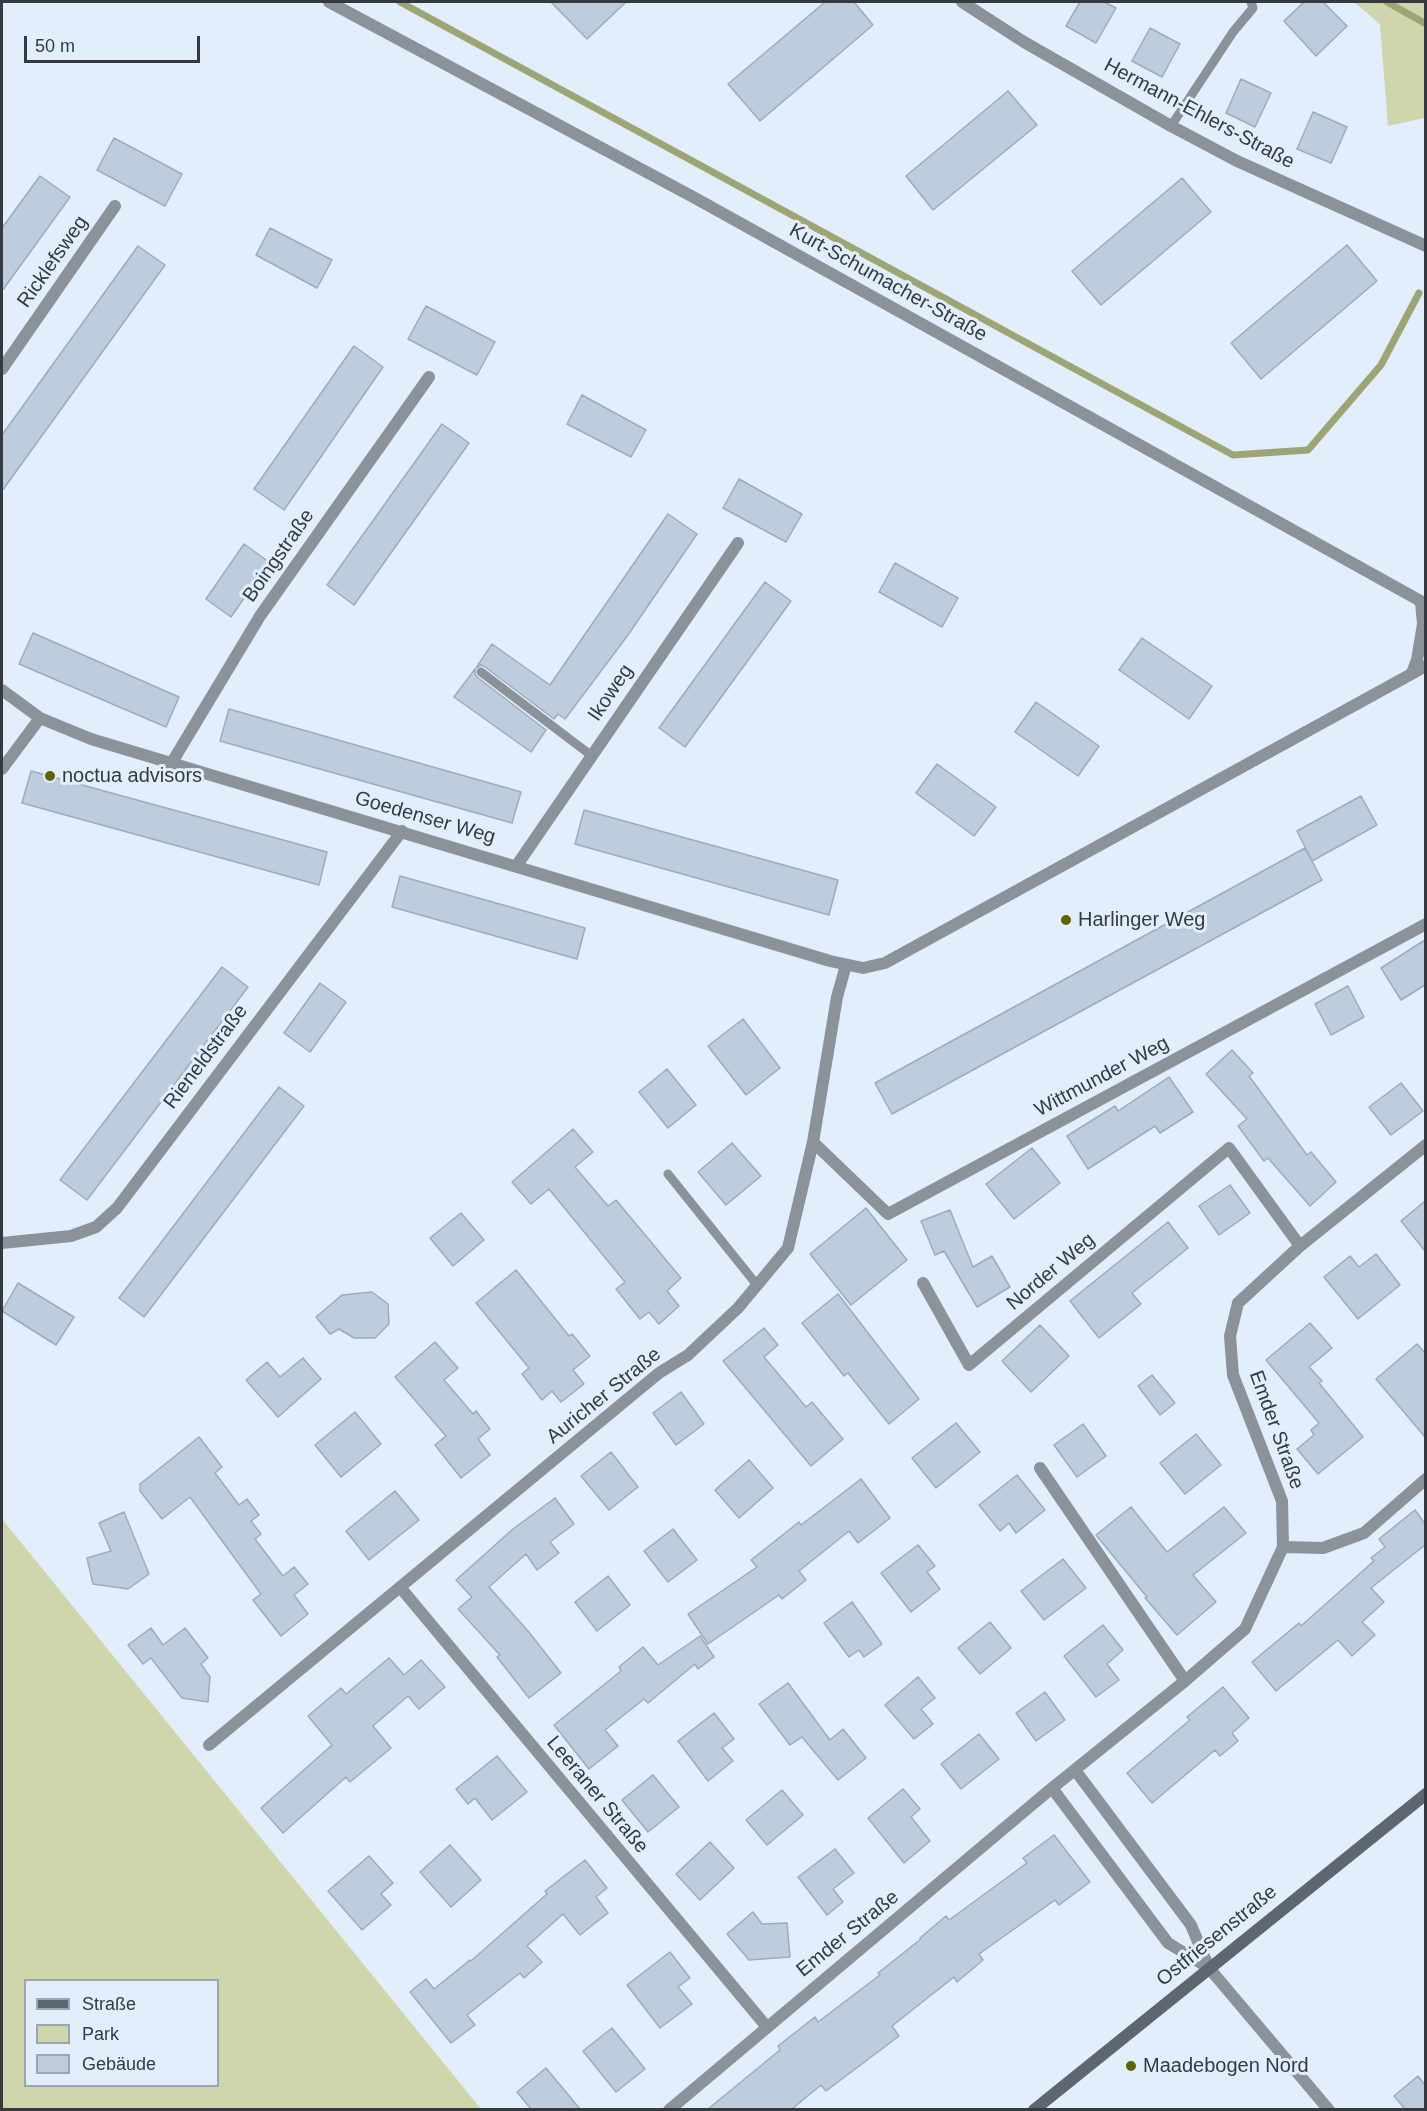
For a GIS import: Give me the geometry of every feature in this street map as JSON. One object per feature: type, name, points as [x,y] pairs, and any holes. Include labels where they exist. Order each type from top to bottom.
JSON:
[{"type":"main road","name":"Ostfriesenstraße","points":[[1034,2109],[1425,1794]]},
{"type":"street","name":"Kurt-Schumacher-Straße","points":[[329,2],[695,198],[1423,603]]},
{"type":"street","name":"Hermann-Ehlers-Straße","points":[[962,2],[1024,42],[1171,126],[1238,161],[1425,246]]},
{"type":"street","name":"Ricklefsweg","points":[[2,369],[115,206]]},
{"type":"street","name":"Boingstraße","points":[[171,764],[260,616],[429,377]]},
{"type":"street","name":"Ikoweg","points":[[517,866],[738,543]]},
{"type":"street","points":[[1412,673],[1424,624],[1423,603]]},
{"type":"street","points":[[846,965],[863,968],[885,963],[1425,666]]},
{"type":"street","name":"Goedenser Weg","points":[[2,690],[40,718],[91,738],[171,764],[846,965]]},
{"type":"street","points":[[2,769],[40,718]]},
{"type":"street","name":"Rieneldstraße","points":[[2,1243],[71,1236],[96,1227],[117,1208],[402,831]]},
{"type":"street","name":"Wittmunder Weg","points":[[813,1142],[888,1214],[1425,924]]},
{"type":"street","name":"Auricher Straße","points":[[209,1745],[659,1373],[688,1355],[738,1308],[788,1248],[813,1142],[837,997],[846,965]]},
{"type":"street","name":"Emder Straße","points":[[669,2109],[1052,1788],[1185,1682],[1245,1629],[1283,1548],[1282,1501],[1233,1375],[1230,1335],[1238,1303],[1300,1246],[1425,1145]]},
{"type":"street","name":"Norder Weg","points":[[923,1283],[969,1365],[1229,1148],[1300,1246]]},
{"type":"street","points":[[1040,1468],[1185,1682]]},
{"type":"street","points":[[1283,1548],[1323,1548],[1364,1533],[1425,1479]]},
{"type":"street","name":"Leeraner Straße","points":[[400,1587],[766,2026]]},
{"type":"street","points":[[1075,1770],[1191,1925],[1209,1968],[1329,2109]]},
{"type":"street","points":[[1052,1788],[1168,1943],[1209,1968]]},
{"type":"lane","points":[[1171,126],[1233,32],[1253,8],[1251,2]]},
{"type":"lane","points":[[481,672],[592,756]]},
{"type":"lane","points":[[668,1174],[757,1285]]},
{"type":"green space","points":[[1354,2],[1425,2],[1425,118],[1388,126],[1380,24]]},
{"type":"green space","points":[[2,1519],[481,2109],[2,2109]]},
{"type":"building","points":[[551,2],[626,2],[587,39]]},
{"type":"building","points":[[825,2],[854,2],[873,25],[760,121],[728,84]]},
{"type":"building","points":[[1080,2],[1104,2],[1116,8],[1096,43],[1066,26]]},
{"type":"building","points":[[1304,2],[1323,2],[1347,26],[1316,56],[1284,21]]},
{"type":"building","points":[[1150,28],[1180,44],[1162,77],[1132,61]]},
{"type":"building","points":[[1241,79],[1271,93],[1255,127],[1226,113]]},
{"type":"building","points":[[1008,91],[1037,125],[933,210],[906,176]]},
{"type":"building","points":[[1313,112],[1347,127],[1331,163],[1297,149]]},
{"type":"building","points":[[114,138],[182,174],[165,206],[97,170]]},
{"type":"building","points":[[40,176],[70,197],[2,291],[2,228]]},
{"type":"building","points":[[1182,178],[1211,212],[1101,305],[1072,271]]},
{"type":"building","points":[[270,228],[332,260],[317,288],[256,255]]},
{"type":"building","points":[[1347,245],[1377,281],[1261,379],[1231,343]]},
{"type":"building","points":[[138,246],[165,265],[2,491],[2,435]]},
{"type":"building","points":[[426,306],[495,342],[477,375],[408,339]]},
{"type":"building","points":[[354,346],[383,367],[284,510],[254,489]]},
{"type":"building","points":[[582,395],[646,430],[631,457],[567,424]]},
{"type":"building","points":[[442,424],[469,443],[354,605],[327,585]]},
{"type":"building","points":[[739,479],[802,514],[786,542],[723,508]]},
{"type":"building","points":[[668,514],[697,534],[628,635],[565,719],[558,714],[554,719],[485,667],[481,665],[476,668],[492,644],[550,685]]},
{"type":"building","points":[[244,544],[269,562],[231,617],[206,599]]},
{"type":"building","points":[[895,563],[958,598],[942,627],[879,592]]},
{"type":"building","points":[[765,582],[791,601],[685,747],[659,728]]},
{"type":"building","points":[[33,633],[179,697],[166,727],[19,664]]},
{"type":"building","points":[[1142,638],[1212,686],[1189,719],[1119,670]]},
{"type":"building","points":[[475,669],[477,677],[546,730],[531,752],[454,697]]},
{"type":"building","points":[[1036,702],[1099,746],[1078,776],[1015,732]]},
{"type":"building","points":[[229,709],[521,792],[512,823],[220,741]]},
{"type":"building","points":[[937,764],[996,807],[974,836],[916,793]]},
{"type":"building","points":[[31,771],[327,852],[319,885],[22,803]]},
{"type":"building","points":[[1361,796],[1377,825],[1312,861],[1297,831]]},
{"type":"building","points":[[584,810],[838,880],[829,915],[575,844]]},
{"type":"building","points":[[1305,848],[1322,880],[892,1114],[875,1083]]},
{"type":"building","points":[[400,876],[585,928],[577,959],[392,907]]},
{"type":"building","points":[[1425,940],[1425,985],[1401,1000],[1381,968]]},
{"type":"building","points":[[222,967],[248,987],[87,1200],[60,1180]]},
{"type":"building","points":[[320,983],[346,1002],[310,1052],[284,1033]]},
{"type":"building","points":[[1348,986],[1364,1017],[1331,1035],[1315,1004]]},
{"type":"building","points":[[743,1019],[780,1068],[746,1095],[708,1046]]},
{"type":"building","points":[[1232,1050],[1253,1073],[1249,1076],[1307,1155],[1311,1152],[1336,1182],[1310,1206],[1268,1158],[1264,1161],[1238,1126],[1247,1119],[1206,1074]]},
{"type":"building","points":[[667,1069],[696,1105],[668,1128],[639,1092]]},
{"type":"building","points":[[1169,1077],[1193,1112],[1160,1133],[1155,1126],[1088,1169],[1067,1136],[1115,1106],[1118,1111]]},
{"type":"building","points":[[1401,1083],[1423,1111],[1391,1135],[1369,1107]]},
{"type":"building","points":[[279,1087],[304,1106],[144,1317],[119,1298]]},
{"type":"building","points":[[573,1129],[593,1152],[575,1167],[608,1206],[616,1200],[681,1278],[667,1291],[679,1306],[659,1324],[649,1312],[640,1319],[616,1289],[625,1282],[549,1189],[531,1204],[512,1182]]},
{"type":"building","points":[[732,1143],[761,1176],[726,1205],[698,1172]]},
{"type":"building","points":[[1032,1148],[1060,1183],[1014,1219],[986,1184]]},
{"type":"building","points":[[1230,1185],[1250,1213],[1219,1235],[1199,1206]]},
{"type":"building","points":[[1425,1201],[1425,1251],[1401,1221]]},
{"type":"building","points":[[866,1208],[907,1260],[851,1305],[810,1254]]},
{"type":"building","points":[[950,1210],[973,1267],[992,1256],[1010,1287],[977,1307],[944,1251],[935,1255],[921,1221]]},
{"type":"building","points":[[461,1213],[484,1240],[453,1266],[430,1238]]},
{"type":"building","points":[[1168,1222],[1188,1248],[1132,1293],[1141,1304],[1099,1338],[1070,1301]]},
{"type":"building","points":[[1376,1254],[1400,1285],[1358,1319],[1324,1277],[1350,1256],[1359,1267]]},
{"type":"building","points":[[516,1270],[569,1336],[572,1334],[590,1356],[573,1370],[584,1384],[561,1402],[552,1391],[542,1400],[522,1374],[529,1368],[476,1303]]},
{"type":"building","points":[[18,1283],[74,1317],[56,1345],[2,1311]]},
{"type":"building","points":[[372,1292],[388,1304],[389,1324],[375,1338],[354,1338],[339,1329],[330,1334],[316,1317],[342,1295]]},
{"type":"building","points":[[838,1294],[919,1399],[889,1424],[848,1373],[844,1376],[802,1323]]},
{"type":"building","points":[[1310,1323],[1332,1348],[1309,1367],[1322,1381],[1319,1383],[1363,1437],[1318,1474],[1297,1449],[1314,1435],[1311,1430],[1319,1423],[1266,1360]]},
{"type":"building","points":[[1040,1325],[1069,1356],[1031,1392],[1002,1361]]},
{"type":"building","points":[[764,1328],[778,1345],[764,1357],[806,1407],[812,1402],[843,1439],[811,1466],[723,1361]]},
{"type":"building","points":[[435,1342],[458,1368],[444,1380],[473,1414],[476,1411],[490,1429],[478,1439],[490,1455],[461,1478],[435,1445],[446,1436],[395,1377]]},
{"type":"building","points":[[1417,1344],[1425,1353],[1425,1437],[1376,1379]]},
{"type":"building","points":[[303,1358],[321,1379],[278,1417],[246,1380],[267,1362],[280,1377]]},
{"type":"building","points":[[1152,1375],[1175,1403],[1160,1415],[1138,1386]]},
{"type":"building","points":[[681,1392],[704,1424],[676,1445],[653,1413]]},
{"type":"building","points":[[355,1412],[381,1444],[341,1477],[315,1445]]},
{"type":"building","points":[[956,1423],[980,1452],[936,1488],[912,1458]]},
{"type":"building","points":[[1083,1424],[1106,1456],[1077,1477],[1054,1445]]},
{"type":"building","points":[[1196,1434],[1221,1465],[1185,1494],[1160,1463]]},
{"type":"building","points":[[199,1437],[222,1467],[215,1473],[239,1505],[247,1499],[259,1515],[251,1521],[261,1534],[255,1539],[283,1576],[294,1567],[308,1584],[294,1595],[308,1614],[281,1636],[253,1600],[261,1594],[190,1497],[162,1519],[140,1491],[140,1484]]},
{"type":"building","points":[[611,1452],[638,1487],[609,1510],[581,1476]]},
{"type":"building","points":[[749,1460],[773,1488],[739,1518],[715,1490]]},
{"type":"building","points":[[1017,1475],[1045,1510],[1016,1533],[1009,1523],[1000,1531],[979,1505]]},
{"type":"building","points":[[861,1479],[890,1518],[858,1543],[849,1531],[799,1571],[806,1580],[782,1599],[779,1595],[708,1644],[688,1614],[757,1567],[751,1560],[799,1522],[801,1525]]},
{"type":"building","points":[[395,1491],[419,1520],[369,1560],[346,1531]]},
{"type":"building","points":[[555,1498],[574,1524],[550,1542],[559,1553],[537,1570],[526,1554],[489,1587],[561,1673],[529,1698],[497,1657],[500,1655],[458,1609],[472,1597],[456,1580],[513,1529]]},
{"type":"building","points":[[1131,1507],[1167,1552],[1224,1507],[1246,1533],[1193,1575],[1216,1602],[1177,1635],[1096,1535]]},
{"type":"building","points":[[1415,1510],[1425,1524],[1425,1545],[1371,1588],[1384,1602],[1362,1622],[1375,1635],[1352,1656],[1338,1640],[1276,1691],[1252,1662],[1299,1623],[1301,1626],[1374,1561],[1371,1558],[1385,1547],[1379,1539]]},
{"type":"building","points":[[124,1512],[149,1574],[128,1589],[93,1584],[87,1558],[111,1551],[99,1523]]},
{"type":"building","points":[[673,1529],[697,1560],[668,1582],[644,1551]]},
{"type":"building","points":[[918,1545],[935,1566],[927,1572],[940,1589],[911,1612],[881,1573]]},
{"type":"building","points":[[1063,1559],[1086,1588],[1044,1620],[1021,1591]]},
{"type":"building","points":[[608,1576],[630,1605],[597,1631],[575,1602]]},
{"type":"building","points":[[852,1602],[882,1644],[864,1657],[859,1650],[849,1657],[824,1623]]},
{"type":"building","points":[[990,1622],[1011,1648],[980,1674],[958,1648]]},
{"type":"building","points":[[1103,1625],[1123,1650],[1107,1664],[1119,1680],[1096,1697],[1064,1656]]},
{"type":"building","points":[[151,1628],[163,1645],[185,1628],[208,1658],[201,1664],[210,1677],[208,1702],[182,1698],[151,1658],[143,1664],[128,1645]]},
{"type":"building","points":[[700,1636],[714,1657],[698,1669],[695,1664],[648,1703],[644,1699],[605,1730],[618,1746],[589,1769],[554,1725],[621,1671],[619,1667],[643,1647],[658,1665]]},
{"type":"building","points":[[389,1658],[404,1675],[421,1660],[445,1687],[419,1709],[408,1696],[373,1726],[391,1748],[350,1782],[346,1777],[283,1833],[261,1808],[332,1745],[308,1716],[341,1688],[346,1694]]},
{"type":"building","points":[[918,1677],[935,1698],[921,1709],[933,1724],[914,1739],[885,1705]]},
{"type":"building","points":[[788,1683],[830,1740],[843,1729],[866,1758],[838,1780],[802,1737],[790,1745],[759,1704]]},
{"type":"building","points":[[1223,1687],[1249,1718],[1232,1733],[1238,1741],[1220,1756],[1215,1750],[1152,1803],[1127,1773],[1190,1720],[1187,1717]]},
{"type":"building","points":[[1045,1692],[1065,1720],[1036,1741],[1016,1713]]},
{"type":"building","points":[[714,1713],[734,1739],[722,1748],[733,1761],[708,1781],[678,1741]]},
{"type":"building","points":[[979,1734],[999,1759],[961,1789],[941,1764]]},
{"type":"building","points":[[497,1756],[527,1792],[492,1820],[475,1798],[468,1804],[456,1789]]},
{"type":"building","points":[[653,1775],[679,1807],[648,1832],[622,1800]]},
{"type":"building","points":[[903,1789],[920,1809],[911,1817],[930,1841],[904,1863],[868,1818]]},
{"type":"building","points":[[782,1790],[803,1815],[767,1845],[746,1820]]},
{"type":"building","points":[[1054,1835],[1090,1882],[1059,1905],[1055,1900],[979,1954],[983,1960],[957,1982],[954,1977],[892,2026],[899,2036],[826,2091],[821,2085],[792,2109],[708,2109],[780,2050],[778,2046],[815,2017],[818,2022],[880,1975],[878,1973],[946,1916],[949,1920],[1027,1863],[1023,1858]]},
{"type":"building","points":[[710,1842],[734,1868],[700,1900],[676,1874]]},
{"type":"building","points":[[450,1845],[481,1880],[451,1907],[420,1872]]},
{"type":"building","points":[[835,1849],[854,1873],[833,1889],[843,1902],[827,1915],[798,1877]]},
{"type":"building","points":[[369,1856],[393,1883],[381,1894],[391,1905],[362,1930],[328,1891]]},
{"type":"building","points":[[585,1860],[607,1888],[596,1897],[608,1913],[580,1935],[563,1914],[527,1946],[542,1962],[524,1978],[520,1973],[467,2015],[475,2025],[451,2043],[410,1992],[426,1979],[434,1989],[471,1961],[547,1894],[545,1891]]},
{"type":"building","points":[[753,1912],[762,1924],[787,1923],[790,1957],[749,1960],[727,1934]]},
{"type":"building","points":[[670,1952],[690,1978],[678,1987],[692,2004],[660,2028],[627,1985]]},
{"type":"building","points":[[612,2028],[645,2069],[616,2092],[583,2051]]},
{"type":"building","points":[[546,2068],[580,2109],[531,2109],[517,2092]]},
{"type":"building","points":[[1418,2076],[1425,2085],[1425,2109],[1405,2109],[1394,2096]]},
{"type":"waterway","points":[[400,2],[1233,455],[1308,450],[1381,365],[1419,293]]},
{"type":"waterway","points":[[1387,2],[1426,24]]},
{"type":"place","name":"noctua advisors","points":[[50,776]]},
{"type":"place","name":"Harlinger Weg","points":[[1066,920]]},
{"type":"place","name":"Maadebogen Nord","points":[[1131,2066]]}]
